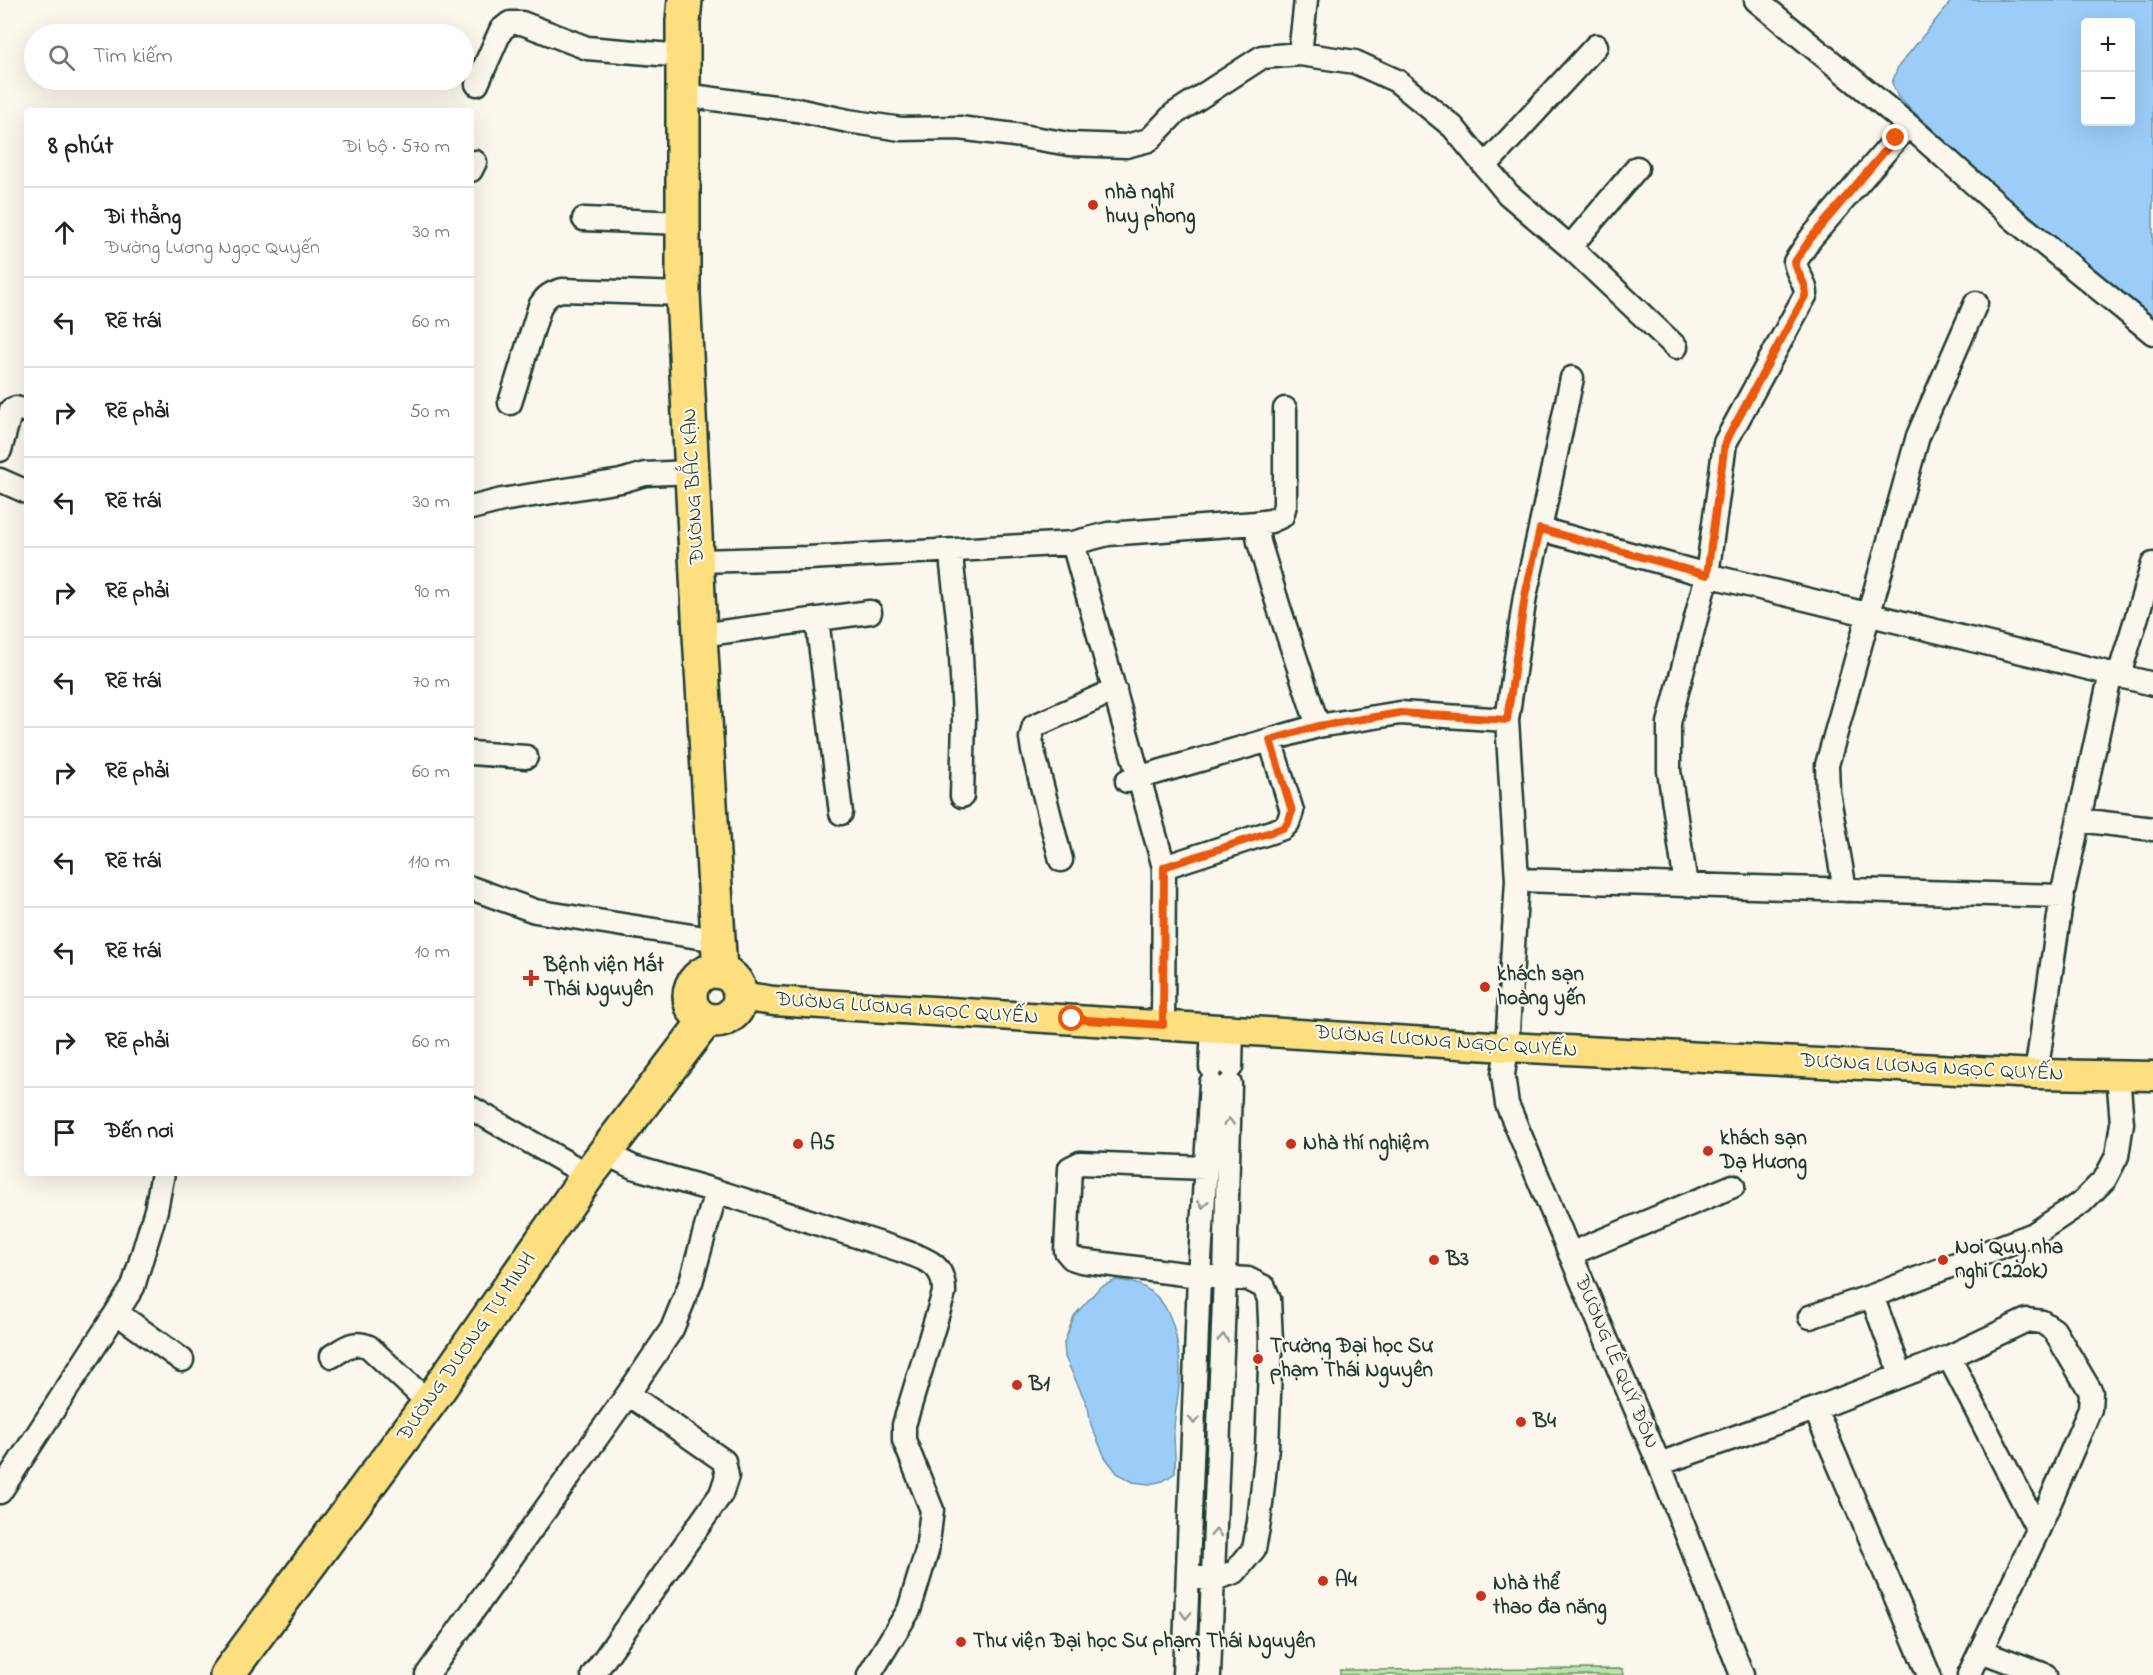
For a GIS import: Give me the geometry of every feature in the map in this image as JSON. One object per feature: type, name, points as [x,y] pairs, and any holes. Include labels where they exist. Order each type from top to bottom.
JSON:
[{"type":"highway","name":"ĐƯỜNG BẮC KẠN","points":[[685,0],[683,294],[700,635],[726,969]]},
{"type":"highway","points":[[726,969],[738,1008],[729,1017],[718,1021],[706,1020],[696,1013],[691,1002],[691,990],[698,979],[708,972],[726,969]]},
{"type":"highway","name":"ĐƯỜNG DƯƠNG TỰ MINH","points":[[227,1675],[429,1402],[596,1164],[706,1020]]},
{"type":"main road","name":"ĐƯỜNG LƯƠNG NGỌC QUYẾN","points":[[726,969],[774,1001],[1507,1047],[2036,1074],[2153,1076]]},
{"type":"street","points":[[1300,54],[1306,0]]},
{"type":"street","points":[[1756,0],[1908,125],[2015,220],[2153,333]]},
{"type":"street","points":[[477,84],[501,30],[510,23],[522,22],[587,48],[683,56]]},
{"type":"street","points":[[1485,166],[1596,46]]},
{"type":"street","points":[[684,95],[797,110],[901,129],[959,128],[1022,135],[1069,144],[1126,146],[1149,140],[1174,114],[1262,57],[1300,54],[1355,62],[1397,81],[1453,127],[1508,194],[1570,247],[1676,347]]},
{"type":"street","points":[[1686,885],[1669,771],[1668,723],[1707,575],[1725,443],[1806,294],[1806,285],[1796,271],[1795,262],[1811,238],[1908,125]]},
{"type":"street","points":[[1570,247],[1637,168]]},
{"type":"street","points":[[584,219],[682,223]]},
{"type":"street","points":[[510,404],[540,306],[552,293],[562,290],[683,294]]},
{"type":"street","points":[[1845,890],[1828,792],[1827,765],[1918,436],[1976,303]]},
{"type":"street","name":"ĐƯỜNG LÊ QUÝ ĐÔN","points":[[1572,378],[1525,596],[1507,720],[1517,880],[1507,1047],[1503,1075],[1507,1104],[1659,1464],[1742,1675]]},
{"type":"street","points":[[0,450],[11,410],[16,408],[24,410]]},
{"type":"street","points":[[698,561],[808,558],[1073,543],[1108,534],[1272,521],[1282,516],[1285,505],[1285,409]]},
{"type":"street","points":[[474,507],[502,500],[621,481],[645,474],[693,472]]},
{"type":"street","points":[[0,480],[24,491]]},
{"type":"street","points":[[1256,523],[1259,543],[1318,726]]},
{"type":"street","points":[[1540,529],[1707,575],[2153,684]]},
{"type":"street","points":[[1073,543],[1115,690],[1133,779],[1164,867],[1163,1025]]},
{"type":"street","points":[[956,550],[952,557],[952,565],[960,636],[964,718],[962,796]]},
{"type":"street","points":[[2036,1074],[2062,896],[2079,820],[2115,674],[2153,564]]},
{"type":"street","points":[[700,635],[870,612]]},
{"type":"street","points":[[817,619],[841,813]]},
{"type":"street","points":[[1061,860],[1032,744],[1034,726],[1115,690]]},
{"type":"street","points":[[1133,779],[1318,726],[1400,713],[1507,720]]},
{"type":"street","points":[[1164,867],[1283,828],[1288,823],[1292,811],[1270,740]]},
{"type":"street","points":[[474,753],[526,757]]},
{"type":"street","points":[[2079,820],[2153,829]]},
{"type":"street","points":[[1517,880],[2062,896]]},
{"type":"street","points":[[474,889],[535,911],[726,969]]},
{"type":"street","points":[[1209,1675],[1226,1277],[1222,1028]]},
{"type":"street","points":[[1184,1675],[1205,1167],[1221,1075]]},
{"type":"street","points":[[1810,1317],[1872,1296],[2034,1234],[2082,1202],[2105,1179],[2117,1156],[2122,1123],[2118,1075]]},
{"type":"street","points":[[474,1109],[596,1164],[633,1167],[716,1191],[927,1260],[938,1268],[944,1280],[944,1293],[904,1425],[904,1440],[932,1510],[927,1551],[909,1610],[869,1675]]},
{"type":"street","points":[[1188,1577],[1214,1579],[1235,1572],[1254,1549],[1263,1488],[1269,1404],[1271,1316],[1269,1299],[1263,1287],[1248,1279],[1199,1276],[1072,1258],[1066,1251],[1067,1214],[1070,1168],[1074,1164],[1205,1167]]},
{"type":"street","points":[[0,1492],[133,1287],[145,1253],[162,1176]]},
{"type":"street","points":[[1570,1254],[1733,1186]]},
{"type":"street","points":[[427,1675],[672,1329],[682,1308],[716,1191]]},
{"type":"street","points":[[1872,1296],[1901,1375]]},
{"type":"street","points":[[117,1313],[182,1360]]},
{"type":"street","points":[[1659,1464],[1815,1409],[1949,1357],[2027,1320],[2042,1323],[2054,1329],[2091,1392],[2088,1416],[1970,1675]]},
{"type":"street","points":[[332,1356],[351,1344],[361,1343],[369,1347],[429,1402]]},
{"type":"street","points":[[1949,1357],[2038,1530]]},
{"type":"street","points":[[1196,1381],[1221,1381]]},
{"type":"street","points":[[593,1675],[721,1494],[727,1476],[724,1461],[628,1394]]},
{"type":"street","points":[[1815,1409],[1929,1675]]},
{"type":"street","points":[[1193,1456],[1218,1458]]},
{"type":"street","points":[[1981,1651],[2045,1675]]},
{"type":"green space","points":[[1623,1669],[1624,1675],[1340,1675],[1340,1670]]},
{"type":"water","points":[[1952,0],[2153,0],[2153,318],[2043,232],[1898,97],[1892,83],[1898,67]]},
{"type":"water","points":[[1116,1280],[1133,1283],[1147,1289],[1157,1297],[1166,1308],[1176,1335],[1180,1375],[1174,1424],[1175,1473],[1163,1481],[1149,1484],[1133,1482],[1117,1473],[1105,1457],[1091,1425],[1088,1407],[1065,1357],[1064,1343],[1074,1316],[1100,1287]]},
{"type":"place","name":"nhà nghỉ huy phong","points":[[1093,205]]},
{"type":"place","name":"Bệnh viện Mắt Thái Nguyên","points":[[531,978]]},
{"type":"place","name":"khách sạn hoàng yến","points":[[1485,987]]},
{"type":"place","name":"A5","points":[[798,1144]]},
{"type":"place","name":"Nhà thí nghiệm","points":[[1291,1144]]},
{"type":"place","name":"khách sạn Dạ Hương","points":[[1708,1151]]},
{"type":"place","name":"B3","points":[[1434,1260]]},
{"type":"place","name":"Noi Quy nha nghi (220k)","points":[[1943,1260]]},
{"type":"place","name":"Trường Đại học Sư phạm Thái Nguyên","points":[[1258,1359]]},
{"type":"place","name":"B1","points":[[1017,1385]]},
{"type":"place","name":"B4","points":[[1521,1422]]},
{"type":"place","name":"A4","points":[[1323,1581]]},
{"type":"place","name":"Nhà thể thao đa năng","points":[[1481,1596]]},
{"type":"place","name":"Thư viện Đại học Sư phạm Thái Nguyên","points":[[961,1642]]},
{"type":"route","points":[[1072,1019],[1163,1025],[1164,867],[1283,828],[1288,823],[1292,811],[1270,740],[1318,726],[1400,713],[1507,720],[1525,596],[1540,529],[1707,575],[1725,443],[1806,294],[1806,285],[1796,271],[1795,262],[1811,238],[1896,138]]}]
